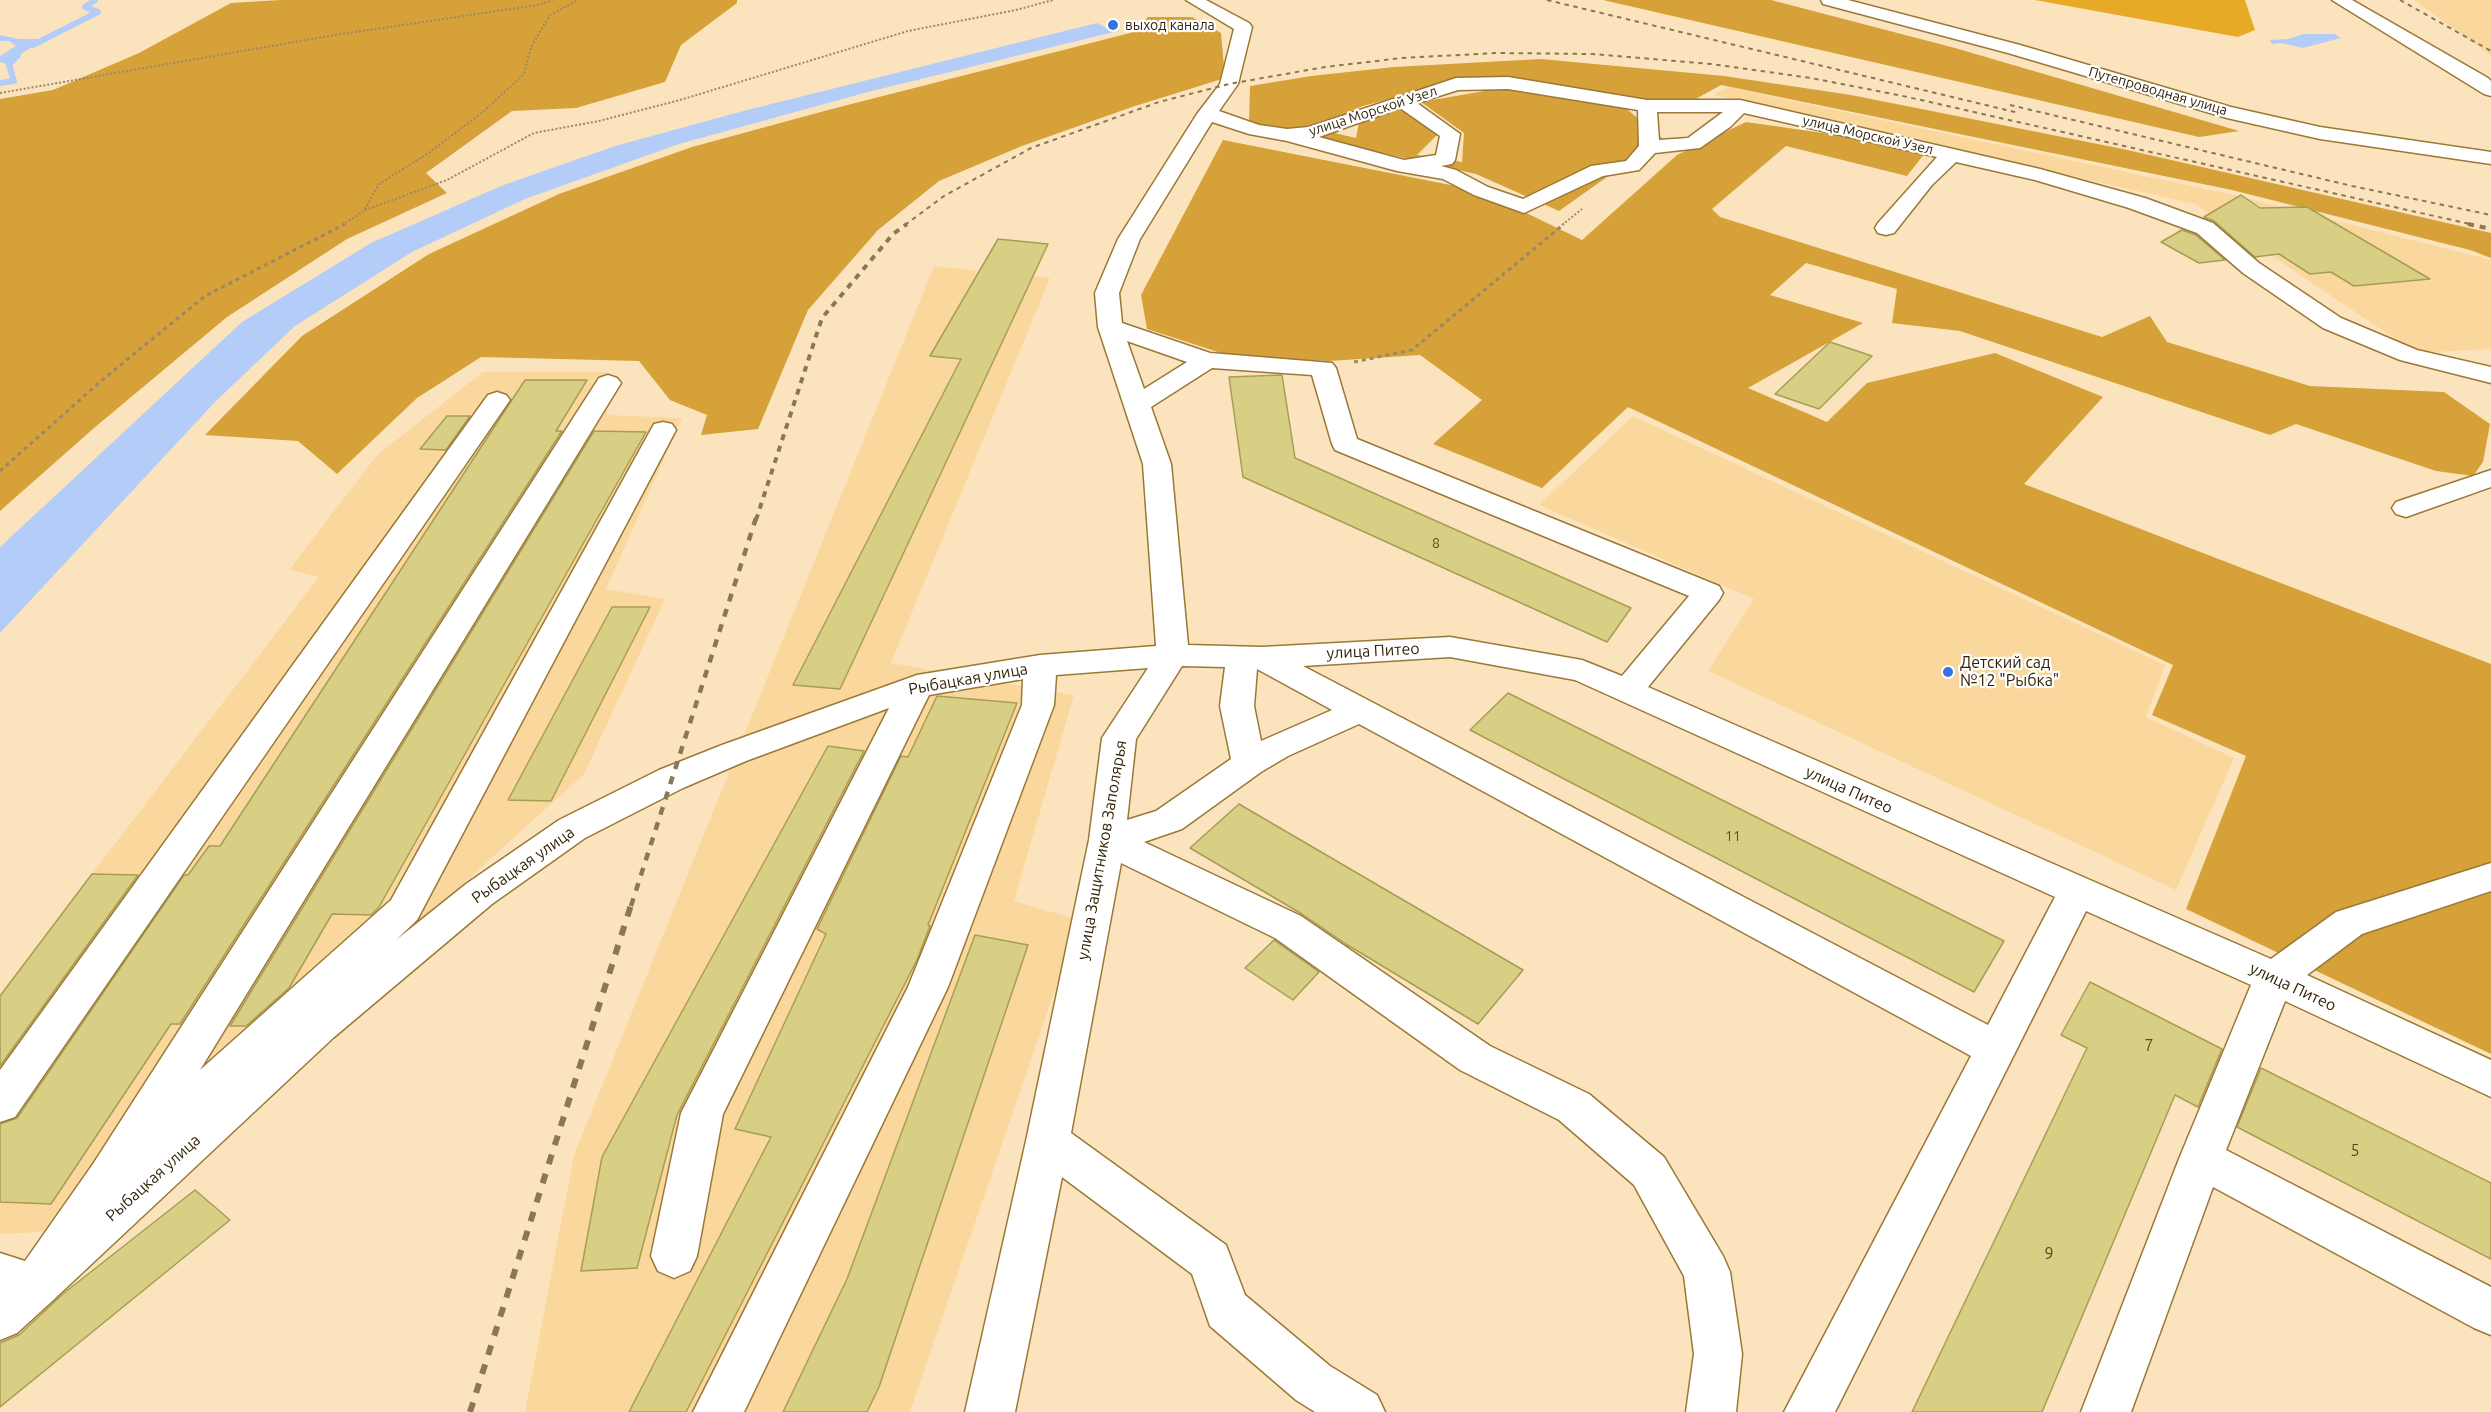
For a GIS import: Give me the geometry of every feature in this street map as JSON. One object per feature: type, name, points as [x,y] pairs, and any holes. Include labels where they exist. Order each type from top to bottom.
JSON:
[{"type":"street","points":[[1173,655],[1157,464],[1110,327],[1107,293],[1129,239],[1207,114],[1229,84],[1243,27],[1194,0]]},
{"type":"street","name":"Путепроводная улица","points":[[1829,0],[2014,49],[2227,112],[2320,133],[2491,158]]},
{"type":"street","points":[[2340,0],[2491,90]]},
{"type":"street","name":"улица Морской Узел","points":[[1207,114],[1256,130],[1287,135],[1312,133],[1456,84],[1508,83],[1647,106],[1740,106],[2098,190],[2205,228],[2251,268],[2332,322],[2409,355],[2491,375]]},
{"type":"street","points":[[1397,165],[1445,160],[1450,134],[1402,101]]},
{"type":"street","points":[[1647,106],[1649,147]]},
{"type":"street","points":[[1287,135],[1397,165],[1449,174],[1481,191],[1524,207],[1598,171],[1632,166],[1649,147],[1693,144],[1723,123],[1740,106]]},
{"type":"street","points":[[1886,228],[1925,181],[1952,154]]},
{"type":"street","points":[[1110,327],[1207,360],[1323,368],[1345,444],[1708,593],[1626,691]]},
{"type":"street","points":[[1136,405],[1207,360]]},
{"type":"street","points":[[109,1178],[608,383]]},
{"type":"street","points":[[0,1104],[497,400]]},
{"type":"street","points":[[17,1281],[109,1178],[404,910],[663,430]]},
{"type":"street","points":[[2406,508],[2491,478]]},
{"type":"street","name":"улица Питео","points":[[1173,655],[1252,657],[1450,647],[1582,671],[2274,978],[2491,1079]]},
{"type":"street","name":"Рыбацкая улица","points":[[0,1317],[17,1281],[479,894],[572,829],[682,775],[734,753],[917,686],[1040,666],[1173,655]]},
{"type":"street","name":"улица Защитников Заполярья","points":[[990,1412],[1048,1142],[1107,840],[1119,738],[1173,655]]},
{"type":"street","points":[[1249,763],[1237,706],[1252,657],[1361,710],[1996,1049]]},
{"type":"street","points":[[718,1412],[928,987],[1038,705],[1040,666]]},
{"type":"street","points":[[674,1256],[702,1113],[917,686]]},
{"type":"street","points":[[1107,840],[1169,820],[1249,763],[1276,748],[1361,710]]},
{"type":"street","points":[[1107,840],[1288,927],[1475,1058],[1574,1107],[1649,1171],[1707,1272],[1718,1354],[1711,1412]]},
{"type":"street","points":[[2106,1412],[2202,1159],[2274,978],[2349,923],[2491,877]]},
{"type":"street","points":[[1809,1412],[2077,891]]},
{"type":"street","points":[[1048,1142],[1210,1260],[1227,1310],[1312,1383],[1360,1412]]},
{"type":"street","points":[[2202,1159],[2491,1312]]},
{"type":"path","points":[[0,93],[553,0]]},
{"type":"path","points":[[364,211],[379,184],[430,152],[484,111],[524,74],[531,47],[550,15],[578,0]]},
{"type":"path","points":[[0,471],[101,381],[205,296],[335,230],[364,211],[447,180],[534,133],[599,121],[680,100],[909,31],[1016,10],[1053,0]]},
{"type":"path","points":[[1323,368],[1412,350],[1632,166]]},
{"type":"shaded area","points":[[281,0],[737,0],[737,3],[681,45],[665,82],[576,108],[512,111],[426,173],[447,193],[347,239],[227,317],[94,428],[0,511],[0,99],[53,90],[139,53],[231,3]]},
{"type":"shaded area","points":[[1603,0],[1771,0],[1955,48],[2239,131],[2199,137]]},
{"type":"shaded area","points":[[2035,0],[2245,0],[2255,30],[2238,37]]},
{"type":"shaded area","points":[[2414,0],[2491,0],[2491,56]]},
{"type":"shaded area","points":[[1148,17],[1192,17],[1221,33],[1225,78],[1132,107],[1022,146],[939,181],[878,230],[808,310],[758,429],[701,435],[707,415],[670,400],[639,361],[481,357],[417,398],[337,474],[298,441],[205,435],[302,336],[429,254],[559,194],[692,147],[1134,32]]},
{"type":"shaded area","points":[[1541,59],[1724,76],[1851,95],[2123,149],[2491,233],[2491,258],[2470,250],[2232,190],[1721,85],[1692,101],[1661,102],[1452,82],[1363,106],[1313,128],[1356,138],[1359,122],[1402,109],[1438,134],[1417,155],[1462,162],[1464,133],[1421,102],[1502,88],[1623,106],[1662,138],[1559,211],[1476,174],[1249,123],[1250,86],[1311,76],[1394,67]]},
{"type":"shaded area","points":[[1727,87],[2234,195],[2491,260],[2491,349],[2416,353],[2195,204],[1714,95]]},
{"type":"shaded area","points":[[1746,122],[1929,148],[1907,176],[1786,146],[1712,209],[1720,217],[2102,337],[2150,316],[2167,342],[2310,386],[2444,392],[2490,424],[2483,462],[2473,476],[2436,471],[2296,424],[2270,435],[1960,331],[1892,323],[1897,289],[1806,263],[1770,295],[1863,323],[1748,388],[1827,422],[1867,383],[1995,353],[2103,397],[2024,484],[2491,664],[2491,1054],[2186,909],[2246,756],[2152,715],[2173,665],[1628,407],[1542,488],[1433,444],[1482,400],[1420,355],[1329,361],[1230,356],[1147,329],[1141,295],[1223,140],[1481,191],[1582,240],[1677,155]]},
{"type":"shaded area","points":[[934,266],[1050,278],[891,663],[1074,695],[1014,901],[1079,920],[910,1412],[525,1412],[574,1155]]},
{"type":"shaded area","points":[[483,372],[609,372],[607,415],[682,418],[606,589],[665,599],[584,774],[82,1230],[0,1234],[0,994],[319,577],[289,570],[377,455]]},
{"type":"shaded area","points":[[1633,416],[2165,665],[2146,717],[2234,758],[2176,890],[1708,671],[1754,599],[1539,505]]},
{"type":"water","points":[[1097,23],[1114,32],[868,92],[679,144],[525,199],[412,252],[295,326],[215,402],[0,633],[0,547],[242,322],[371,243],[501,186],[615,146],[747,110]]},
{"type":"water","points":[[2304,34],[2335,34],[2341,38],[2303,48],[2281,43],[2272,44],[2270,40],[2288,39]]},
{"type":"water","points":[[0,35],[19,39],[46,39],[17,56],[9,65],[0,62],[0,56],[16,46],[9,41],[0,41]]},
{"type":"building","points":[[2241,195],[2260,208],[2307,207],[2430,279],[2354,286],[2331,272],[2310,274],[2279,254],[2255,257],[2214,221],[2204,217]]},
{"type":"building","points":[[2182,230],[2196,235],[2225,260],[2199,263],[2161,242]]},
{"type":"building","points":[[998,239],[1048,244],[840,689],[793,685],[961,359],[930,356]]},
{"type":"building","points":[[1830,342],[1872,356],[1819,409],[1775,394]]},
{"type":"building","points":[[1282,375],[1295,458],[1631,608],[1607,642],[1243,477],[1229,377]]},
{"type":"building","points":[[525,380],[587,380],[556,431],[562,431],[180,1024],[171,1024],[51,1204],[0,1202],[0,1124],[17,1118],[184,875],[188,875],[209,846],[220,846]]},
{"type":"building","points":[[447,416],[470,416],[446,450],[420,449]]},
{"type":"building","points":[[594,431],[646,432],[379,907],[371,915],[332,914],[289,988],[246,1026],[230,1026]]},
{"type":"building","points":[[612,607],[650,607],[551,801],[508,800]]},
{"type":"building","points":[[1508,693],[2004,941],[1974,992],[1470,730]]},
{"type":"building","points":[[937,696],[1017,703],[928,925],[930,926],[917,960],[686,1412],[629,1412],[771,1137],[735,1129],[826,934],[817,929],[901,756],[908,757]]},
{"type":"building","points":[[828,746],[864,751],[677,1115],[637,1268],[581,1271],[602,1157]]},
{"type":"building","points":[[1239,804],[1523,970],[1478,1024],[1346,944],[1302,914],[1190,848]]},
{"type":"building","points":[[92,874],[138,875],[0,1066],[0,996]]},
{"type":"building","points":[[975,935],[1028,945],[879,1387],[867,1412],[783,1412],[847,1279]]},
{"type":"building","points":[[1274,940],[1319,972],[1293,1000],[1245,968]]},
{"type":"building","points":[[2090,982],[2222,1049],[2198,1107],[2175,1095],[2042,1412],[1912,1412],[2087,1048],[2061,1035]]},
{"type":"building","points":[[2261,1068],[2491,1183],[2491,1259],[2237,1127]]},
{"type":"building","points":[[195,1190],[230,1220],[0,1407],[0,1343],[19,1335],[64,1293]]},
{"type":"waterway","points":[[33,45],[98,12],[85,7],[95,0]]},
{"type":"waterway","points":[[0,83],[14,81],[9,65],[18,55]]},
{"type":"railway","points":[[1547,0],[2019,113]]},
{"type":"railway","points":[[2400,0],[2491,51]]},
{"type":"railway","points":[[905,225],[944,196],[1031,148],[1159,102],[1229,84],[1325,67],[1402,58],[1496,53],[1593,54],[1711,64],[1811,78],[1903,96],[2474,225]]},
{"type":"railway","points":[[2010,105],[2352,186],[2491,215]]},
{"type":"railway","points":[[756,520],[822,318],[893,234],[907,224]]},
{"type":"railway","points":[[2468,224],[2491,229]]},
{"type":"railway","points":[[631,906],[756,518]]},
{"type":"railway","points":[[470,1412],[631,905]]},
{"type":"place","name":"выход канала","points":[[1113,25]]},
{"type":"place","name":"Детский сад №12 \"Рыбка\"","points":[[1948,672]]}]
